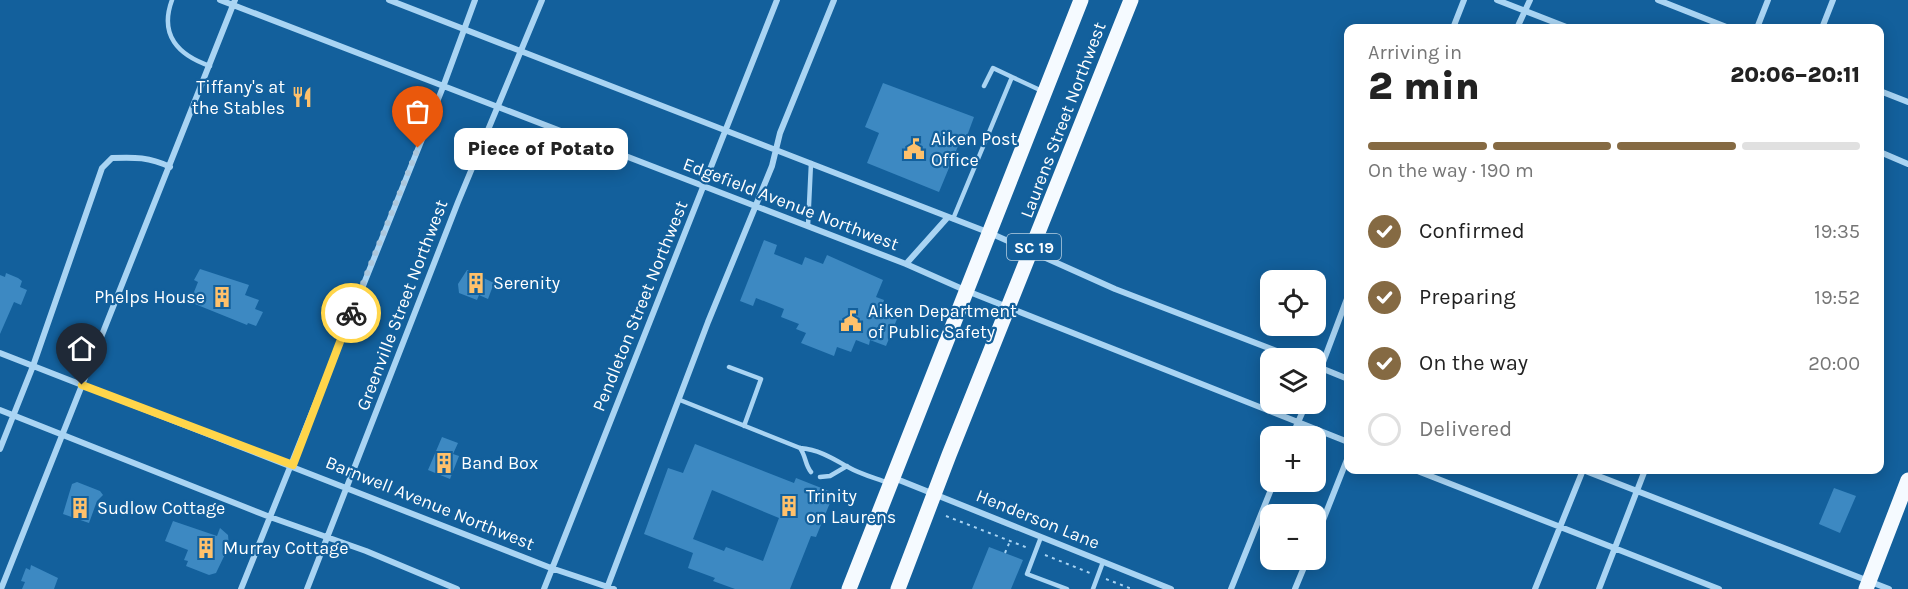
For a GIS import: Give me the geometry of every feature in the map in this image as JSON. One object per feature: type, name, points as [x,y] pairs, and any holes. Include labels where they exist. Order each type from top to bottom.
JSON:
[{"type":"main road","name":"Laurens Street Northwest","points":[[849,589],[1081,0]]},
{"type":"main road","name":"Laurens Street Northwest","points":[[898,589],[1131,0]]},
{"type":"main road","points":[[1868,585],[1907,485]]},
{"type":"street","name":"Edgefield Avenue Northwest","points":[[220,0],[234,2],[443,87],[906,264],[966,291],[1009,306],[1344,440]]},
{"type":"street","points":[[389,0],[990,233],[1115,289],[1269,348]]},
{"type":"street","points":[[241,589],[293,465],[337,347],[476,0]]},
{"type":"street","name":"Greenville Street Northwest","points":[[307,589],[497,107],[542,0]]},
{"type":"street","name":"Pendleton Street Northwest","points":[[544,589],[777,0]]},
{"type":"street","points":[[609,588],[756,207],[780,133],[834,0]]},
{"type":"street","points":[[1455,24],[1464,0]]},
{"type":"street","points":[[1497,0],[1559,24]]},
{"type":"street","points":[[1519,24],[1530,0]]},
{"type":"street","points":[[1658,0],[1719,24]]},
{"type":"street","points":[[1759,24],[1768,0]]},
{"type":"street","points":[[1824,24],[1833,0]]},
{"type":"street","points":[[1,589],[234,2]]},
{"type":"street","points":[[1884,93],[1908,102]]},
{"type":"street","points":[[1884,154],[1908,164]]},
{"type":"street","points":[[0,449],[33,366],[102,168],[112,158],[136,157],[155,160],[170,167]]},
{"type":"street","points":[[906,264],[951,218]]},
{"type":"street","points":[[1326,348],[1344,305]]},
{"type":"street","name":"Barnwell Avenue Northwest","points":[[0,353],[609,588]]},
{"type":"street","points":[[1326,370],[1344,377]]},
{"type":"street","points":[[0,410],[327,539],[366,551],[457,589]]},
{"type":"street","points":[[1296,426],[1302,414]]},
{"type":"street","points":[[1326,513],[1344,467]]},
{"type":"street","points":[[1425,474],[1719,589]]},
{"type":"street","points":[[1535,589],[1581,474]]},
{"type":"street","points":[[1593,474],[1868,585],[1889,589]]},
{"type":"street","points":[[1599,589],[1643,474]]},
{"type":"street","name":"Henderson Lane","points":[[892,481],[934,494],[1172,589]]},
{"type":"street","points":[[1231,589],[1270,492]]},
{"type":"street","points":[[1295,589],[1303,570]]},
{"type":"lane","points":[[172,0],[167,24],[175,45],[192,60],[210,66]]},
{"type":"lane","points":[[984,86],[993,68],[1045,92]]},
{"type":"lane","points":[[951,218],[1012,77]]},
{"type":"lane","points":[[808,226],[811,163]]},
{"type":"lane","points":[[729,367],[761,379],[744,426]]},
{"type":"lane","points":[[680,400],[800,448],[813,449],[840,459],[847,466],[892,481]]},
{"type":"lane","points":[[800,448],[805,455],[806,467],[811,472]]},
{"type":"lane","points":[[820,477],[830,476],[847,466]]},
{"type":"lane","points":[[1041,537],[1028,574],[1067,589]]},
{"type":"lane","points":[[1093,589],[1103,562]]},
{"type":"path","points":[[1005,553],[1010,541]]},
{"type":"building","name":"Aiken Post Office","points":[[883,83],[974,117],[967,136],[963,134],[939,192],[867,163],[879,133],[865,127]]},
{"type":"building","points":[[764,240],[777,245],[774,254],[802,265],[805,257],[823,264],[827,255],[883,280],[876,297],[884,300],[881,309],[897,319],[886,346],[870,340],[869,345],[856,340],[851,352],[837,347],[834,356],[801,343],[806,333],[796,329],[799,324],[781,317],[784,309],[756,298],[753,306],[740,301]]},
{"type":"building","name":"Phelps House","points":[[200,269],[249,285],[245,295],[259,300],[255,309],[263,312],[256,326],[248,323],[247,325],[190,302],[198,282],[194,280]]},
{"type":"building","name":"Serenity","points":[[467,270],[494,283],[488,299],[479,295],[477,300],[459,293],[458,284]]},
{"type":"building","points":[[6,273],[22,281],[20,287],[27,290],[21,305],[14,302],[0,334],[0,275],[5,277]]},
{"type":"building","name":"Band Box","points":[[442,437],[458,443],[453,454],[459,456],[450,479],[428,470]]},
{"type":"building","name":"Trinity on Laurens","points":[[695,444],[794,483],[796,478],[834,493],[816,537],[811,536],[790,589],[735,589],[713,581],[715,578],[688,568],[693,553],[644,534],[668,468],[683,473]],"holes":[[[712,490],[779,518],[763,561],[726,547],[724,551],[693,539]]]},
{"type":"building","name":"Sudlow Cottage","points":[[77,482],[100,491],[103,495],[97,501],[89,523],[63,514],[72,484]]},
{"type":"building","points":[[1834,488],[1856,496],[1840,533],[1819,524]]},
{"type":"building","name":"Murray Cottage","points":[[173,521],[217,536],[220,528],[228,535],[229,546],[216,573],[209,575],[186,566],[188,561],[184,560],[188,550],[165,541]]},
{"type":"building","points":[[989,547],[1023,560],[1011,589],[972,589]]},
{"type":"building","points":[[31,565],[58,578],[54,589],[22,589],[25,582],[21,581],[26,568],[30,570]]},
{"type":"way so far","points":[[351,313],[418,148]]},
{"type":"place","name":"Tiffany's at the Stables","points":[[302,97]]},
{"type":"place","name":"Piece of Potato","points":[[418,148]]},
{"type":"place","name":"Aiken Post Office","points":[[914,149]]},
{"type":"place","name":"Serenity","points":[[476,283]]},
{"type":"place","name":"Phelps House","points":[[222,297]]},
{"type":"place","name":"Aiken Department of Public Safety","points":[[851,321]]},
{"type":"place","name":"Band Box","points":[[444,463]]},
{"type":"place","name":"Trinity on Laurens","points":[[789,506]]},
{"type":"place","name":"Sudlow Cottage","points":[[80,508]]},
{"type":"place","name":"Murray Cottage","points":[[206,548]]},
{"type":"route","points":[[82,385],[293,465],[351,313]]}]
